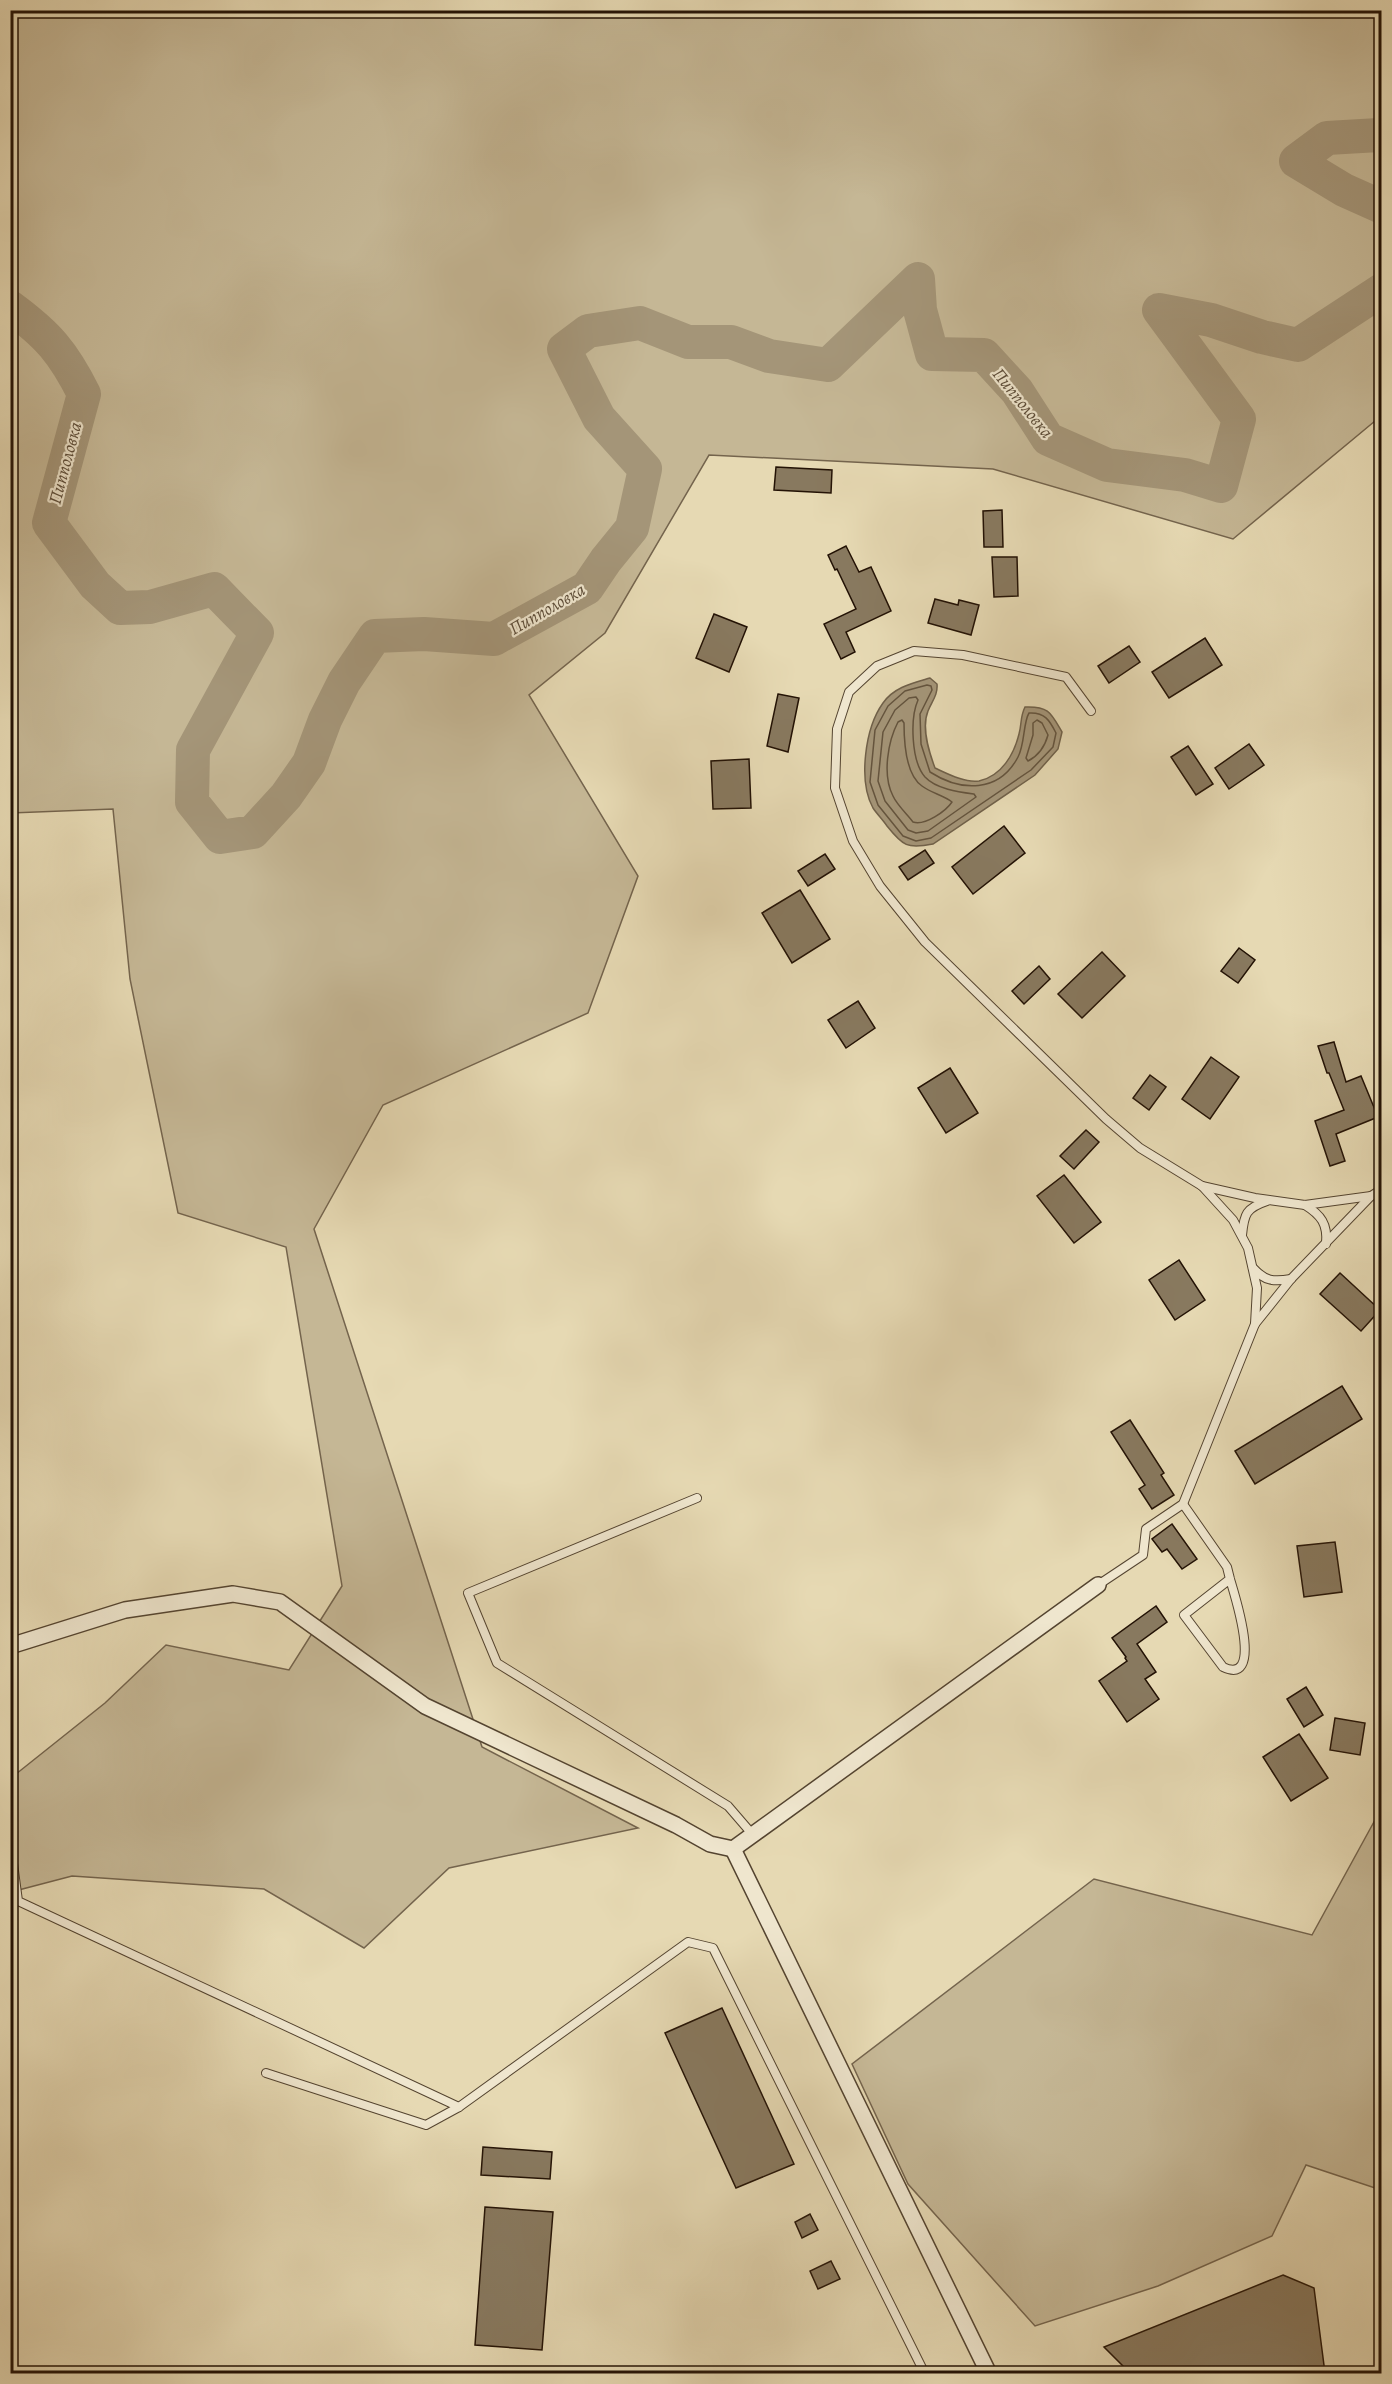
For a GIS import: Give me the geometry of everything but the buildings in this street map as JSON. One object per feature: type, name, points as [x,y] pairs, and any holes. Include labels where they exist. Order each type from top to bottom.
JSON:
[{"type":"street","points":[[10,1646],[125,1610],[233,1594],[280,1602],[425,1706],[676,1825],[710,1844],[733,1849],[1098,1585]]},
{"type":"street","points":[[733,1849],[989,2373]]},
{"type":"lane","points":[[1091,711],[1066,677],[963,655],[914,651],[877,666],[849,692],[837,729],[835,788],[853,841],[880,886],[925,942],[1106,1119],[1140,1148],[1202,1186],[1233,1220],[1248,1248],[1257,1288],[1255,1324]]},
{"type":"lane","points":[[1202,1186],[1305,1205],[1371,1196]]},
{"type":"lane","points":[[1098,1585],[1143,1555],[1146,1528],[1183,1504],[1255,1324],[1291,1279],[1371,1196],[1382,1189]]},
{"type":"lane","points":[[1242,1236],[1245,1214],[1253,1205],[1269,1200]]},
{"type":"lane","points":[[1305,1205],[1317,1212],[1323,1219],[1327,1232],[1326,1244]]},
{"type":"lane","points":[[1252,1267],[1261,1276],[1273,1282],[1291,1279]]},
{"type":"lane","points":[[697,1498],[468,1593],[497,1663],[728,1806],[753,1834]]},
{"type":"lane","points":[[1183,1504],[1227,1567],[1230,1579],[1247,1651],[1244,1664],[1238,1669],[1230,1670],[1223,1667],[1184,1615],[1230,1579]]},
{"type":"lane","points":[[10,1841],[18,1901],[459,2107]]},
{"type":"lane","points":[[266,2073],[426,2125],[459,2107],[688,1942],[713,1948],[926,2373]]},
{"type":"shaded area","points":[[11,11],[1381,11],[1381,416],[1233,539],[993,469],[709,455],[605,633],[529,695],[638,876],[588,1013],[383,1105],[314,1229],[482,1747],[638,1828],[449,1868],[364,1948],[264,1889],[72,1876],[11,1892],[11,1778],[105,1703],[166,1645],[289,1670],[342,1586],[286,1247],[178,1213],[130,979],[113,809],[11,813]]},
{"type":"shaded area","points":[[1381,1809],[1381,2190],[1306,2165],[1272,2236],[1158,2286],[1035,2326],[908,2184],[852,2064],[1094,1879],[1312,1935]]},
{"type":"water","points":[[930,678],[937,684],[937,688],[925,725],[930,755],[935,768],[951,775],[968,781],[979,781],[1000,769],[1014,749],[1025,707],[1044,709],[1055,720],[1062,732],[1058,749],[1035,775],[933,844],[911,846],[897,838],[873,808],[866,784],[866,755],[872,726],[887,698],[904,686]]},
{"type":"waterway","name":"Пипполовка","points":[[1382,137],[1379,135],[1327,138],[1296,161],[1344,190],[1382,207]]},
{"type":"waterway","name":"Пипполовка","points":[[10,307],[35,326],[53,345],[84,394],[49,523],[95,585],[120,608],[150,607],[214,589],[257,633],[193,750],[192,802],[220,837],[253,832],[286,796],[309,763],[325,720],[344,682],[375,636],[424,634],[494,639],[587,588],[632,528],[645,469],[599,418],[564,349],[588,331],[640,323],[688,342],[731,342],[769,356],[828,365],[918,279],[920,310],[932,354],[984,355],[1017,391],[1048,439],[1107,465],[1185,475],[1221,486],[1239,419],[1159,310],[1211,320],[1262,337],[1298,345],[1382,290]]}]
